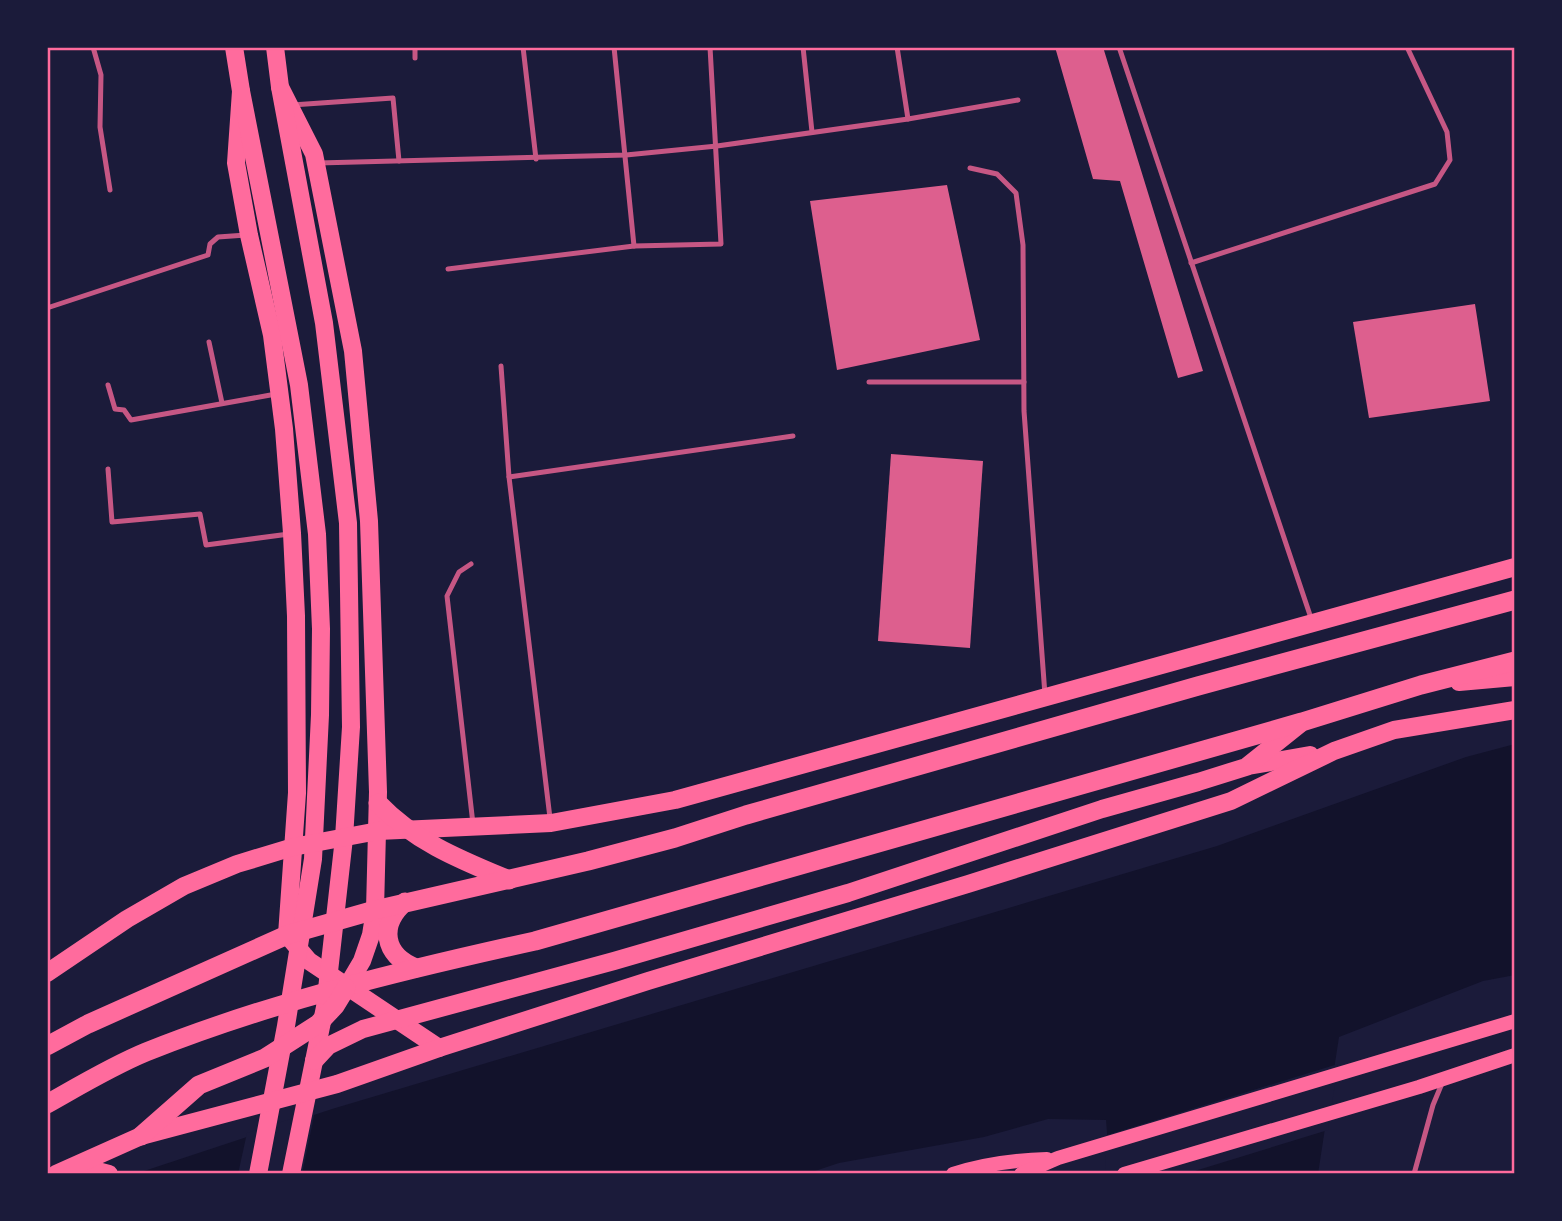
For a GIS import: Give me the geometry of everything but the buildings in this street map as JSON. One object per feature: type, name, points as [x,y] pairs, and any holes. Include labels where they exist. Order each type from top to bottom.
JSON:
[{"type":"highway","points":[[47,1046],[88,1024],[287,935],[405,902],[509,880],[675,838],[746,815],[1185,689],[1515,600]]},
{"type":"highway","points":[[47,1104],[144,1053],[277,1006],[416,968],[535,941],[1302,722],[1421,685],[1515,661]]},
{"type":"highway","points":[[378,803],[405,829],[443,851],[509,880]]},
{"type":"highway","points":[[405,902],[396,910],[388,933],[396,956],[416,968]]},
{"type":"highway","points":[[141,1136],[199,1085],[265,1058],[318,1024],[335,1006],[346,988]]},
{"type":"main road","points":[[234,47],[299,385],[317,534],[321,629],[313,859],[286,1026],[258,1174]]},
{"type":"main road","points":[[275,47],[324,323],[348,523],[351,727],[344,838],[325,1007],[291,1174]]},
{"type":"main road","points":[[280,87],[315,163],[353,351],[369,521],[378,831],[371,935],[362,961],[346,988]]},
{"type":"main road","points":[[241,91],[236,163],[272,335],[292,533],[296,616],[297,793],[287,935],[309,961],[439,1048]]},
{"type":"main road","points":[[47,973],[127,919],[184,887],[237,864],[293,848],[378,831],[551,823],[675,800],[1515,568]]},
{"type":"main road","points":[[1421,685],[1515,677]]},
{"type":"main road","points":[[56,1174],[141,1136],[337,1084],[439,1048],[1231,801],[1334,751],[1394,730],[1515,710]]},
{"type":"main road","points":[[296,722],[311,732],[327,737],[341,737],[365,730],[376,723]]},
{"type":"main road","points":[[1246,767],[1302,722]]},
{"type":"main road","points":[[314,1061],[328,1046],[363,1029],[822,900],[1102,809],[1246,767],[1334,751]]},
{"type":"main road","points":[[1021,1174],[1058,1158],[1409,1055],[1515,1021]]},
{"type":"main road","points":[[1124,1174],[1419,1087],[1515,1055]]},
{"type":"main road","points":[[953,1174],[1010,1160],[1058,1158]]},
{"type":"main road","points":[[47,1171],[86,1168],[109,1174]]},
{"type":"lane","points":[[93,47],[101,75],[100,127],[110,190]]},
{"type":"lane","points":[[415,47],[415,58]]},
{"type":"lane","points":[[523,47],[536,159]]},
{"type":"lane","points":[[614,47],[634,246]]},
{"type":"lane","points":[[448,269],[634,246],[721,244],[710,47]]},
{"type":"lane","points":[[803,47],[812,132]]},
{"type":"lane","points":[[897,47],[908,119]]},
{"type":"lane","points":[[1119,47],[1313,624]]},
{"type":"lane","points":[[1191,263],[1435,184],[1450,160],[1447,132],[1406,47]]},
{"type":"lane","points":[[289,105],[393,99],[399,161]]},
{"type":"lane","points":[[315,163],[626,155],[717,146],[908,119],[1018,100]]},
{"type":"lane","points":[[970,168],[997,174],[1016,193],[1024,245],[1024,382],[1046,698]]},
{"type":"lane","points":[[47,308],[208,255],[210,244],[218,237],[249,234]]},
{"type":"lane","points":[[209,342],[222,403]]},
{"type":"lane","points":[[501,366],[509,477],[551,823]]},
{"type":"lane","points":[[869,382],[1024,382]]},
{"type":"lane","points":[[108,384],[115,409],[124,410],[131,420],[279,393]]},
{"type":"lane","points":[[509,477],[793,436]]},
{"type":"lane","points":[[108,469],[112,522],[200,514],[206,545],[292,533]]},
{"type":"lane","points":[[471,564],[459,572],[447,596],[473,827]]},
{"type":"lane","points":[[1414,1174],[1433,1105],[1445,1078]]},
{"type":"shaded area","points":[[1515,744],[1515,975],[1483,981],[1339,1037],[1318,1174],[1110,1174],[1106,1120],[1048,1119],[984,1137],[839,1163],[806,1174],[135,1174],[332,1109],[1217,846],[1466,757]]},
{"type":"pier","points":[[1338,1064],[1328,1130],[1185,1174],[1106,1174],[1104,1136]]},
{"type":"pier","points":[[315,1111],[302,1174],[238,1174],[247,1133]]}]
